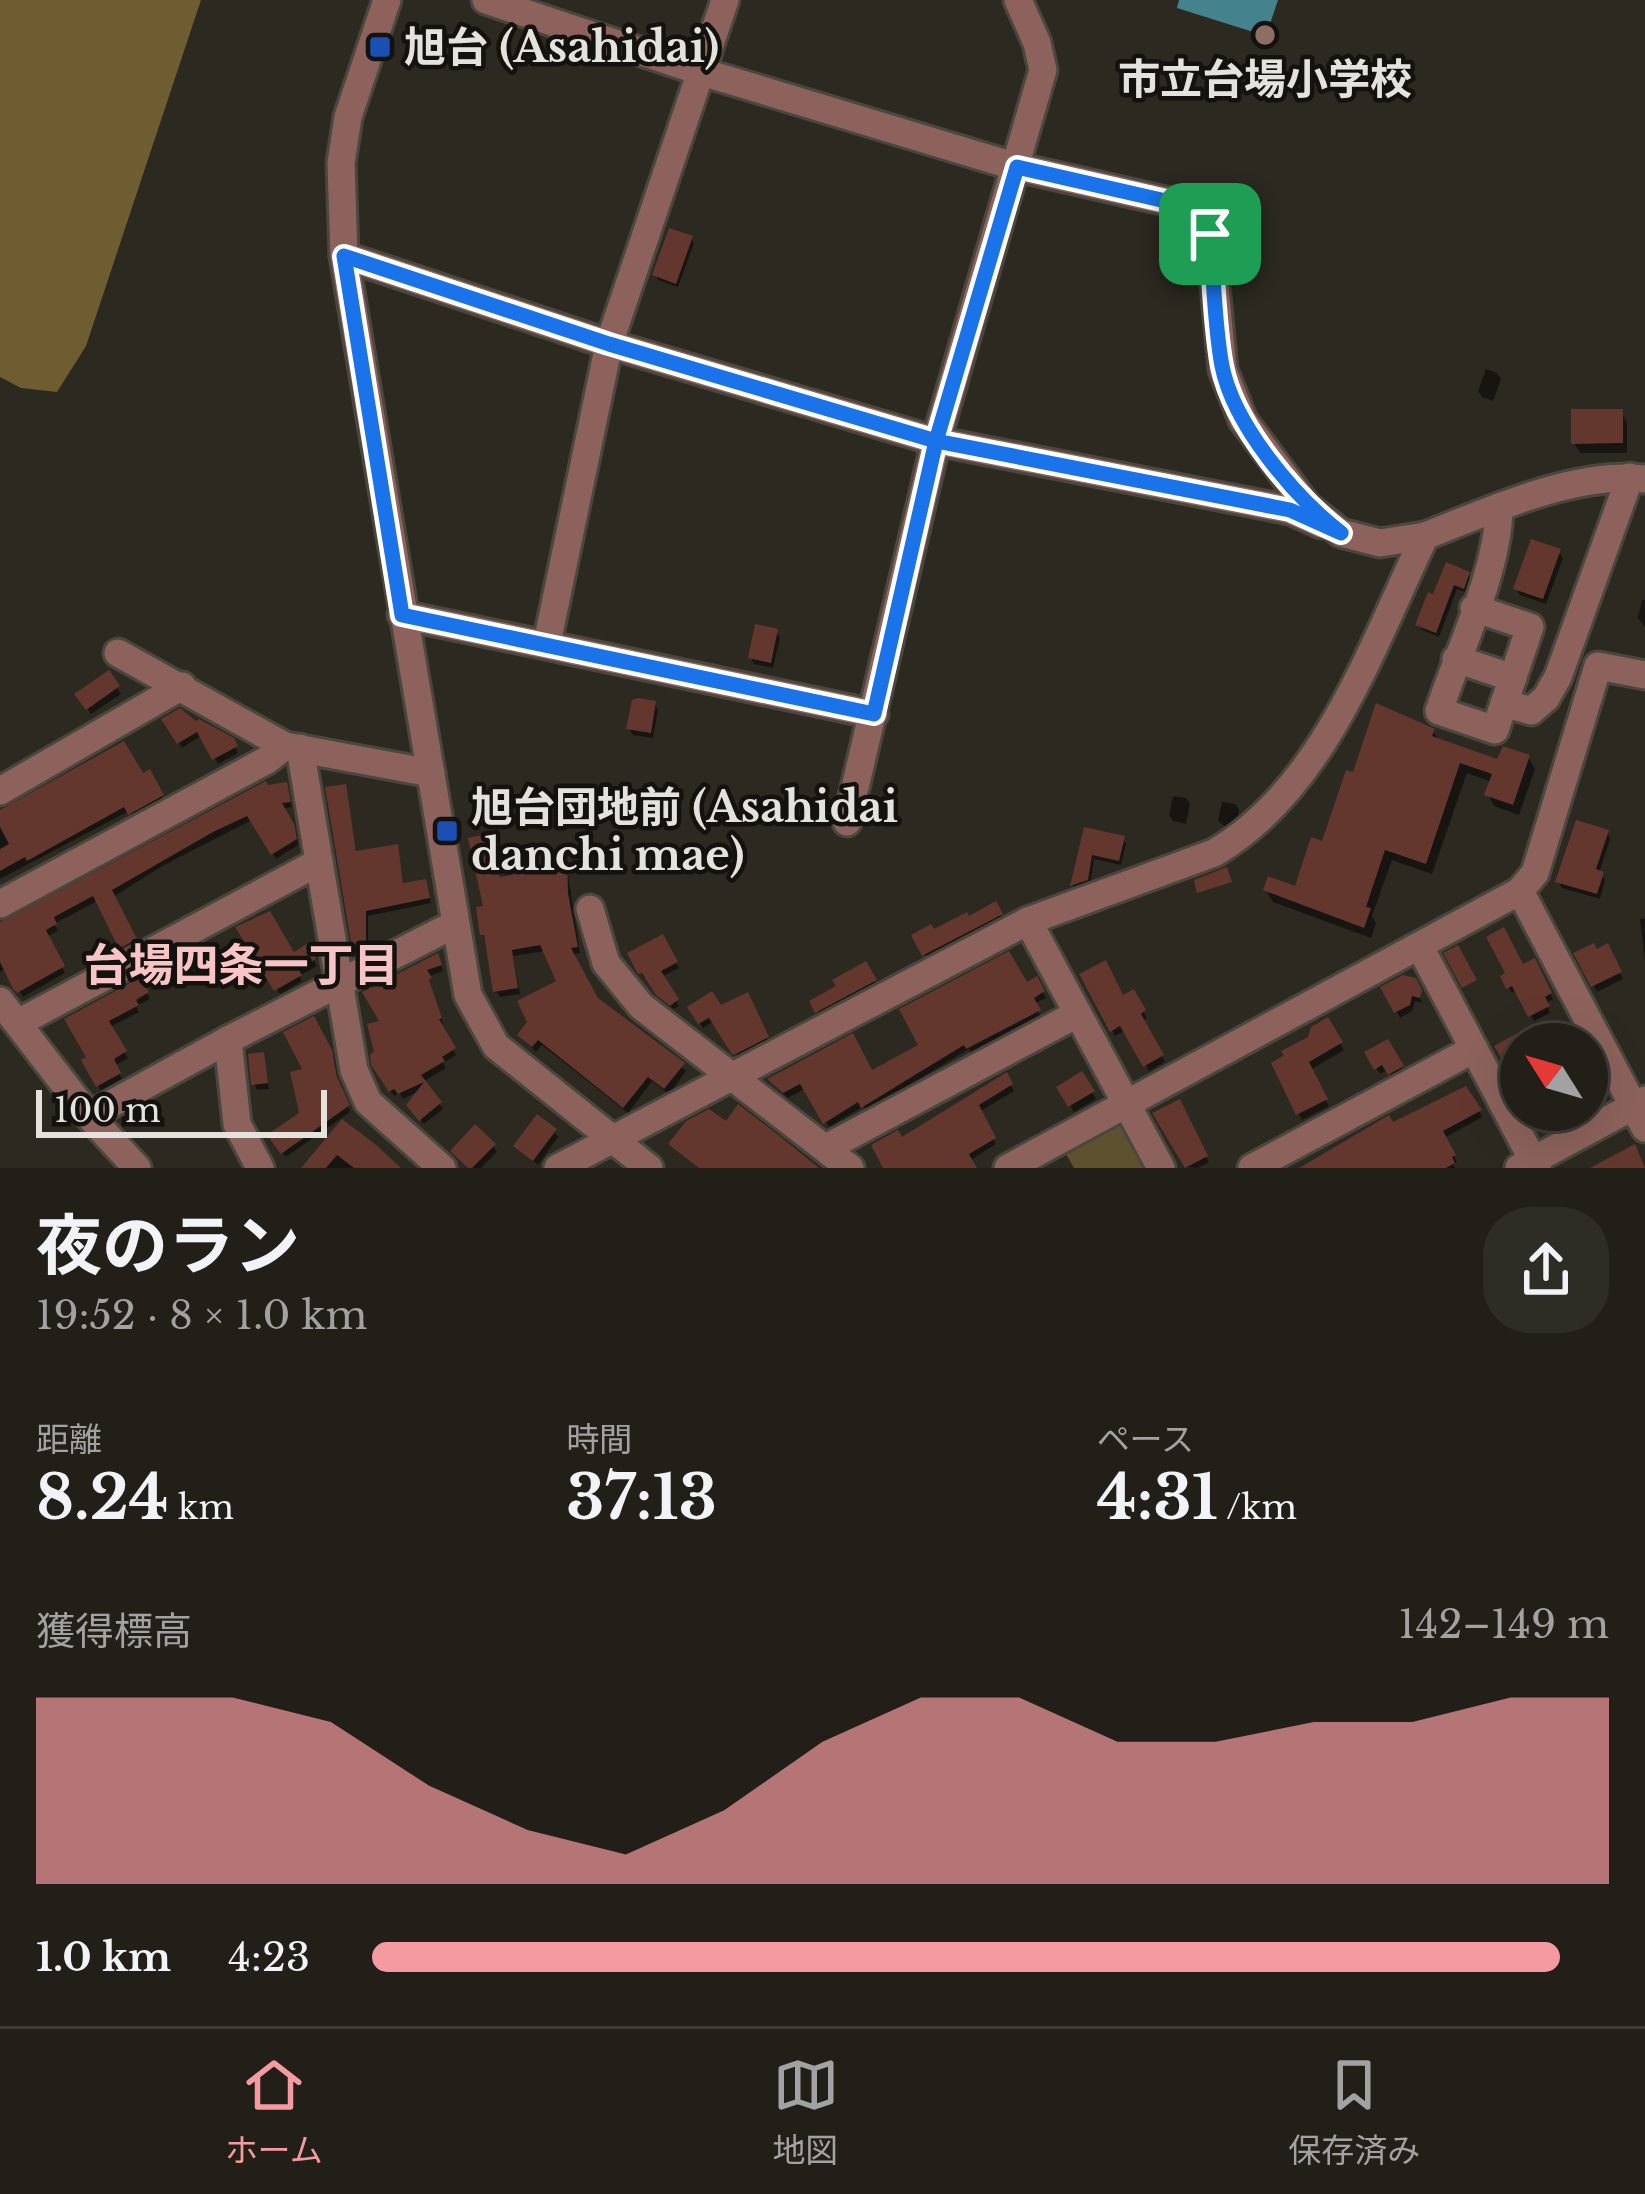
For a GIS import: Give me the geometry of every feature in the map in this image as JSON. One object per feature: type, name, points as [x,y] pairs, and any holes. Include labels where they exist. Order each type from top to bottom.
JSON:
[{"type":"street","points":[[387,0],[348,116],[341,163],[344,256],[468,995],[496,1046],[649,1168]]},
{"type":"street","points":[[486,0],[702,72],[1017,167],[1192,207],[1210,234],[1223,370],[1243,420],[1307,506],[1341,533]]},
{"type":"street","points":[[547,643],[609,344],[725,0]]},
{"type":"street","points":[[847,822],[936,441],[1043,70],[1018,0]]},
{"type":"street","points":[[344,256],[609,344],[936,441],[1290,510],[1341,533],[1381,543],[1425,536],[1557,489],[1637,478],[1546,698],[1531,711],[1456,659]]},
{"type":"street","points":[[1474,608],[1530,627],[1495,730],[1439,711],[1456,659],[1474,608],[1498,540],[1499,507]]},
{"type":"street","points":[[558,1168],[1028,921],[1214,853],[1239,838],[1318,755],[1425,536]]},
{"type":"street","points":[[402,615],[874,714]]},
{"type":"street","points":[[118,653],[293,747],[431,772]]},
{"type":"street","points":[[1008,1168],[1520,891],[1535,873],[1598,665],[1645,675]]},
{"type":"street","points":[[0,791],[182,686]]},
{"type":"street","points":[[293,747],[319,862],[354,1070],[368,1102],[442,1168]]},
{"type":"street","points":[[0,904],[293,747]]},
{"type":"street","points":[[18,1023],[319,862]]},
{"type":"street","points":[[1420,947],[1530,1165],[1641,1111],[1520,891]]},
{"type":"street","points":[[590,909],[606,963],[641,1006],[850,1168]]},
{"type":"street","points":[[1028,921],[1161,1168]]},
{"type":"street","points":[[89,1116],[455,924]]},
{"type":"street","points":[[0,1000],[89,1116],[137,1168]]},
{"type":"street","points":[[826,1148],[1077,1014]]},
{"type":"street","points":[[228,1040],[237,1124],[260,1168]]},
{"type":"street","points":[[1252,1168],[1474,1049]]},
{"type":"shaded area","points":[[0,0],[201,0],[86,346],[57,392],[21,388],[0,377]]},
{"type":"shaded area","points":[[1121,1122],[1147,1168],[1074,1168],[1066,1154]]},
{"type":"water","points":[[1179,0],[1278,0],[1266,36],[1177,8]]},
{"type":"building","points":[[669,228],[693,236],[676,284],[652,275]]},
{"type":"building","points":[[1571,409],[1623,409],[1623,443],[1571,444]]},
{"type":"building","points":[[1531,539],[1561,549],[1543,599],[1513,589]]},
{"type":"building","points":[[1446,562],[1470,572],[1464,589],[1454,585],[1436,633],[1415,625]]},
{"type":"building","points":[[755,624],[778,629],[771,663],[748,658]]},
{"type":"building","points":[[109,670],[120,686],[86,710],[74,694]]},
{"type":"building","points":[[632,700],[656,701],[651,733],[626,729]]},
{"type":"building","points":[[1376,703],[1435,729],[1432,736],[1497,759],[1503,746],[1530,755],[1513,805],[1484,795],[1492,774],[1460,763],[1426,864],[1385,850],[1364,928],[1263,890],[1268,876],[1295,886],[1311,837],[1322,841],[1346,770],[1353,772]]},
{"type":"building","points":[[180,708],[234,738],[238,746],[212,760],[197,732],[177,744],[161,719]]},
{"type":"building","points":[[124,741],[143,773],[150,769],[164,795],[128,815],[124,807],[0,871],[0,849],[9,844],[0,827],[0,810]]},
{"type":"building","points":[[266,781],[268,785],[287,782],[291,802],[282,803],[297,839],[271,855],[247,816],[213,832],[112,890],[137,939],[119,949],[93,896],[54,917],[57,924],[46,930],[65,966],[17,993],[13,989],[0,962],[0,922]]},
{"type":"building","points":[[346,784],[356,851],[398,844],[403,883],[426,879],[430,898],[366,911],[366,947],[352,948],[325,787]]},
{"type":"building","points":[[1576,820],[1609,830],[1596,869],[1604,872],[1597,894],[1555,882]]},
{"type":"building","points":[[1084,827],[1125,836],[1119,861],[1092,855],[1088,880],[1070,886]]},
{"type":"building","points":[[492,833],[500,877],[529,872],[528,856],[567,852],[568,893],[578,947],[571,948],[598,998],[685,1063],[664,1089],[648,1077],[623,1108],[538,1040],[532,1047],[517,1035],[527,1022],[517,1001],[556,981],[540,945],[512,950],[518,988],[493,992],[476,907],[483,906],[468,838]]},
{"type":"building","points":[[1227,867],[1232,882],[1197,893],[1194,880]]},
{"type":"building","points":[[996,901],[1003,914],[922,956],[911,935],[967,912],[969,916]]},
{"type":"building","points":[[270,911],[294,952],[308,943],[316,959],[298,969],[302,975],[274,991],[235,927]]},
{"type":"building","points":[[1504,927],[1523,964],[1535,958],[1552,993],[1545,997],[1550,1006],[1528,1017],[1512,986],[1506,989],[1500,976],[1505,973],[1486,937]]},
{"type":"building","points":[[663,934],[678,962],[661,971],[679,999],[670,1006],[638,974],[627,953]]},
{"type":"building","points":[[1594,943],[1597,949],[1608,943],[1622,972],[1591,987],[1573,953]]},
{"type":"building","points":[[1458,945],[1477,980],[1462,988],[1443,953]]},
{"type":"building","points":[[1009,951],[1027,982],[1037,976],[1045,991],[1034,998],[1041,1010],[966,1049],[964,1045],[861,1108],[858,1102],[823,1124],[800,1084],[783,1093],[767,1079],[853,1033],[872,1070],[918,1045],[899,1009]]},
{"type":"building","points":[[438,953],[442,965],[427,970],[439,1019],[456,1048],[421,1075],[442,1102],[419,1121],[406,1105],[424,1082],[398,1094],[394,1089],[389,1092],[371,1065],[374,1052],[367,1024],[379,1021],[362,992]]},
{"type":"building","points":[[1106,960],[1123,995],[1134,989],[1146,1010],[1141,1014],[1164,1055],[1143,1067],[1120,1026],[1110,1032],[1079,974]]},
{"type":"building","points":[[866,961],[877,980],[815,1013],[809,1001],[836,986],[832,980]]},
{"type":"building","points":[[1403,975],[1416,978],[1422,990],[1420,998],[1412,996],[1410,1005],[1394,1013],[1380,987]]},
{"type":"building","points":[[141,977],[149,992],[136,1000],[139,1005],[109,1021],[127,1051],[114,1059],[121,1073],[96,1087],[81,1060],[86,1057],[64,1019]]},
{"type":"building","points":[[712,991],[721,1005],[748,992],[769,1037],[731,1053],[709,1018],[698,1024],[687,1007]]},
{"type":"building","points":[[314,1016],[332,1050],[337,1077],[350,1105],[281,1154],[267,1135],[299,1113],[290,1072],[302,1069],[283,1032]]},
{"type":"building","points":[[1328,1017],[1343,1042],[1309,1062],[1328,1099],[1296,1115],[1271,1063]]},
{"type":"building","points":[[1388,1039],[1404,1066],[1388,1075],[1382,1065],[1374,1070],[1364,1052]]},
{"type":"building","points":[[264,1052],[268,1083],[251,1085],[248,1054]]},
{"type":"building","points":[[1082,1071],[1095,1091],[1068,1107],[1056,1087]]},
{"type":"building","points":[[1007,1072],[1013,1084],[979,1105],[996,1138],[969,1154],[977,1168],[883,1168],[871,1145],[898,1130],[902,1137]]},
{"type":"building","points":[[1466,1086],[1482,1110],[1443,1131],[1456,1155],[1452,1157],[1455,1163],[1446,1168],[1299,1168],[1389,1115],[1393,1122]]},
{"type":"building","points":[[1180,1099],[1208,1156],[1185,1168],[1152,1113]]},
{"type":"building","points":[[738,1104],[819,1168],[699,1168],[668,1144],[686,1121],[709,1109],[726,1121]]},
{"type":"building","points":[[537,1114],[557,1129],[533,1161],[513,1146]]},
{"type":"building","points":[[342,1119],[401,1168],[354,1168],[337,1155],[326,1168],[301,1168]]},
{"type":"building","points":[[475,1124],[496,1144],[468,1168],[450,1151]]},
{"type":"building","points":[[1635,1144],[1645,1168],[1590,1168]]},
{"type":"place","name":"市立台場小学校","points":[[1265,35]]},
{"type":"place","name":"旭台 (Asahidai)","points":[[380,47]]},
{"type":"place","name":"旭台団地前 (Asahidai danchi mae)","points":[[447,831]]},
{"type":"district","name":"台場四条一丁目","points":[[241,965]]},
{"type":"route","points":[[1210,234],[1192,207],[1017,167],[936,441],[874,714],[402,615],[344,256],[609,344],[936,441],[1290,510],[1341,533],[1307,506],[1243,420],[1223,370],[1210,234]]}]
